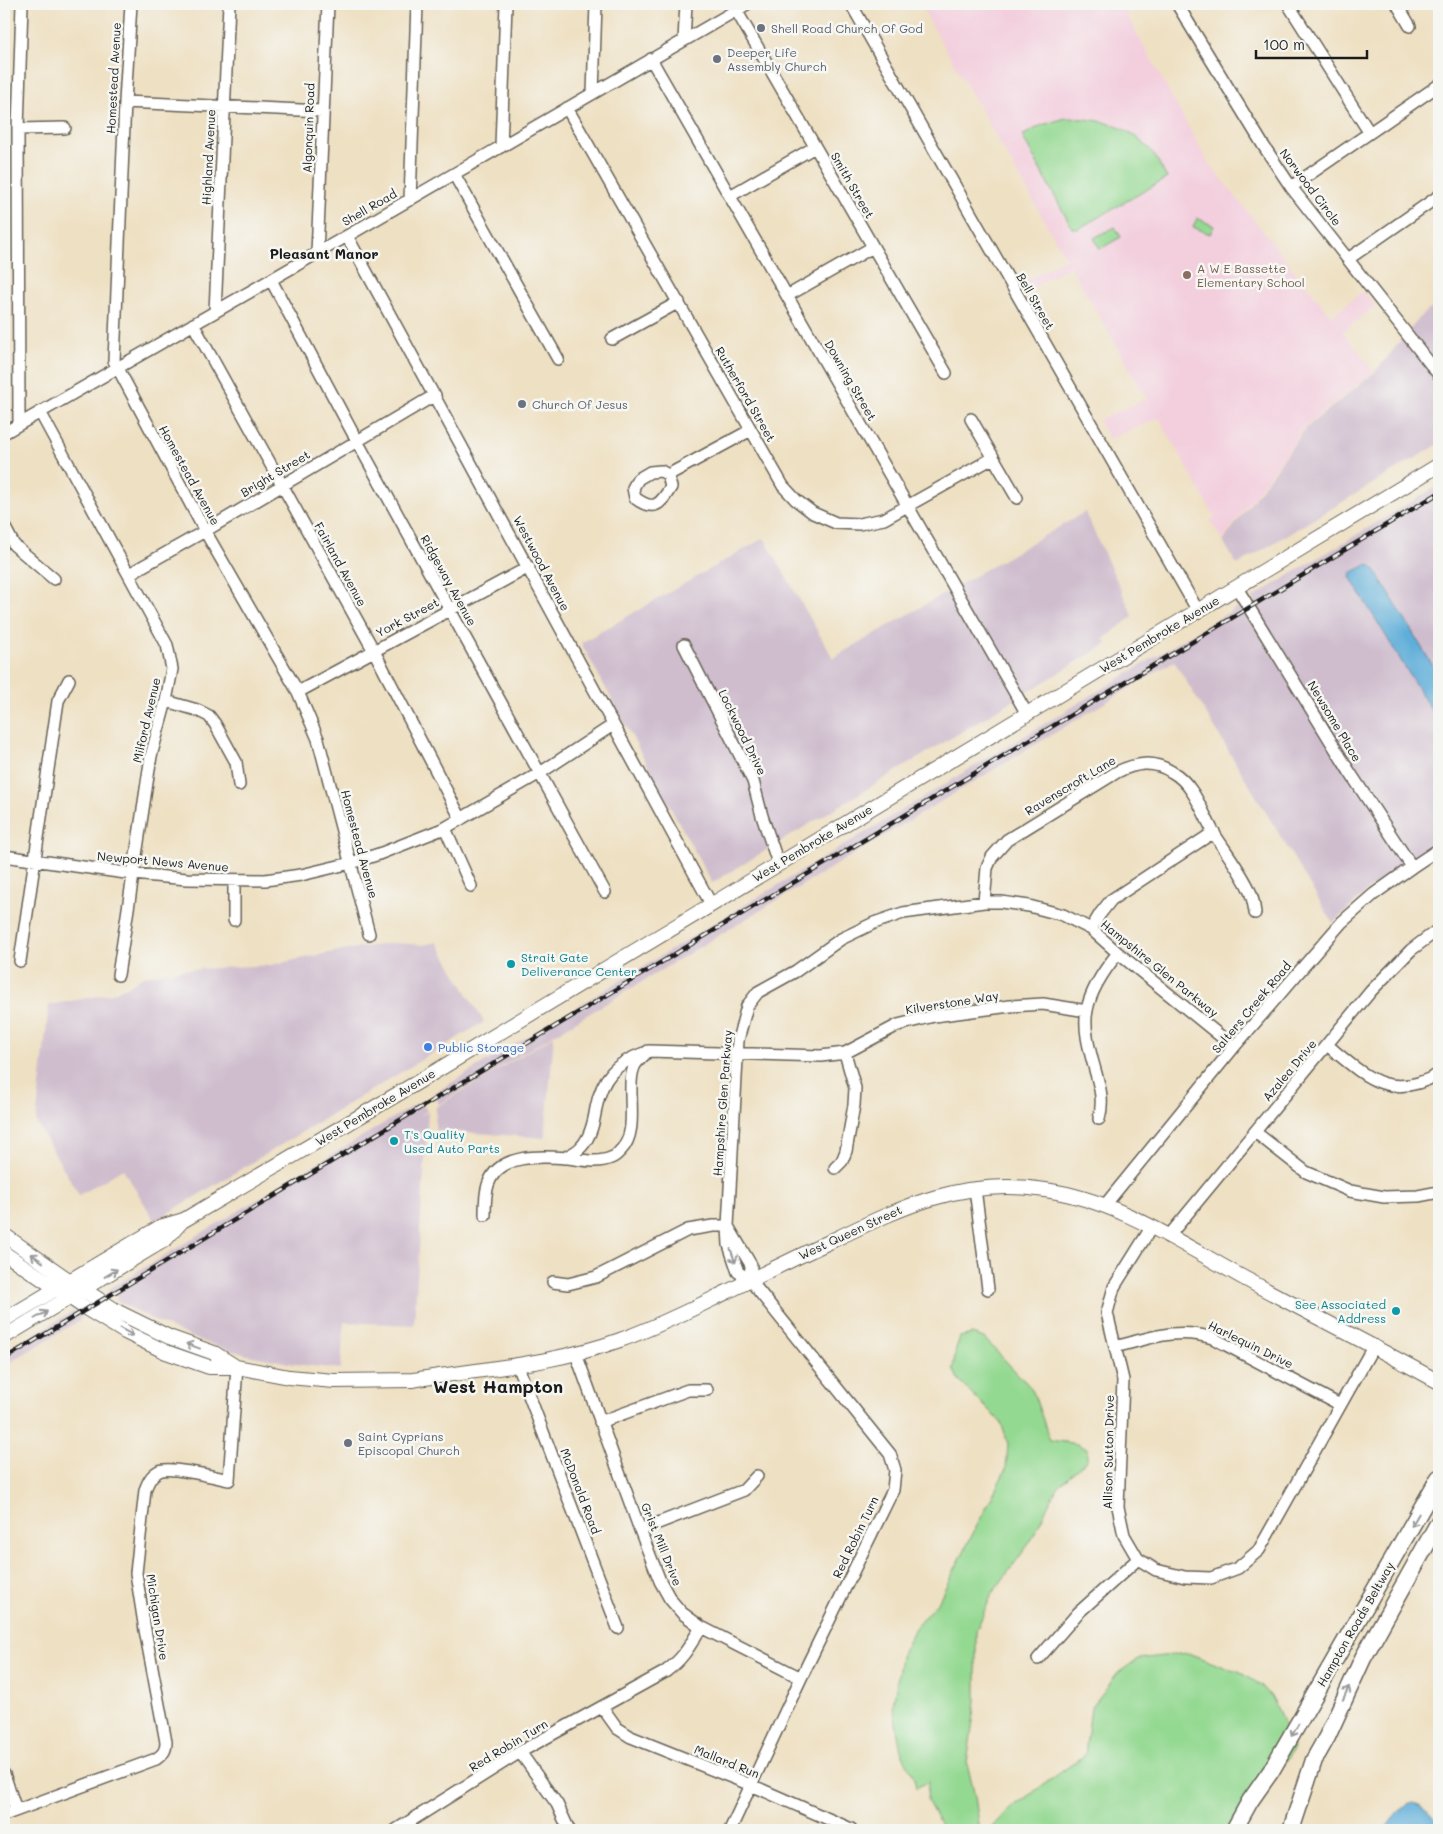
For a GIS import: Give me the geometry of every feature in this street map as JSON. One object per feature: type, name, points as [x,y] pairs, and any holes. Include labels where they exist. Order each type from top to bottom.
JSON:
[{"type":"highway","name":"Hampton Roads Beltway","points":[[1271,1771],[1439,1478]]},
{"type":"highway","name":"Hampton Roads Beltway","points":[[1327,1738],[1363,1658],[1439,1522]]},
{"type":"highway","points":[[1291,1830],[1314,1760],[1327,1738]]},
{"type":"highway","points":[[1303,1830],[1327,1738]]},
{"type":"highway","points":[[1234,1830],[1250,1801],[1271,1771]]},
{"type":"highway","points":[[1244,1830],[1271,1771]]},
{"type":"main road","name":"West Pembroke Avenue","points":[[4,1320],[160,1227],[184,1220],[425,1077],[1439,465]]},
{"type":"main road","name":"West Queen Street","points":[[4,1253],[120,1329],[166,1352],[209,1367],[237,1367],[311,1379],[378,1382],[413,1380],[576,1354],[618,1341],[658,1326],[750,1280],[904,1207],[928,1198],[975,1189],[1044,1190],[1069,1194],[1105,1205],[1168,1236],[1439,1382]]},
{"type":"main road","name":"West Pembroke Avenue","points":[[4,1337],[166,1239],[184,1220]]},
{"type":"main road","name":"West Queen Street","points":[[4,1234],[83,1290],[130,1319],[169,1337],[214,1354],[237,1367]]},
{"type":"street","points":[[19,424],[18,129],[22,4]]},
{"type":"street","name":"Homestead Avenue","points":[[131,4],[114,361],[116,368],[206,531],[298,692],[318,739],[369,934]]},
{"type":"street","name":"Highland Avenue","points":[[215,312],[228,4]]},
{"type":"street","name":"Algonquin Road","points":[[317,254],[328,4]]},
{"type":"street","points":[[410,200],[418,4]]},
{"type":"street","points":[[501,147],[506,4]]},
{"type":"street","points":[[593,93],[596,4]]},
{"type":"street","points":[[684,40],[686,4]]},
{"type":"street","name":"Shell Road","points":[[4,433],[747,4]]},
{"type":"street","name":"Bell Street","points":[[851,4],[1198,611]]},
{"type":"street","name":"Norwood Circle","points":[[1177,4],[1263,145],[1292,187],[1439,375]]},
{"type":"street","points":[[1288,4],[1369,132]]},
{"type":"street","points":[[1397,4],[1410,26]]},
{"type":"street","name":"Smith Street","points":[[736,10],[946,373]]},
{"type":"street","name":"Downing Street","points":[[651,59],[1027,714]]},
{"type":"street","points":[[1292,187],[1439,85]]},
{"type":"street","points":[[125,102],[322,111]]},
{"type":"street","name":"Rutherford Street","points":[[568,108],[783,486],[796,500],[813,513],[836,523],[859,524],[884,519],[993,458]]},
{"type":"street","points":[[18,129],[65,128]]},
{"type":"street","points":[[730,196],[816,147]]},
{"type":"street","points":[[454,174],[558,358]]},
{"type":"street","points":[[1348,259],[1439,196]]},
{"type":"street","name":"Westwood Avenue","points":[[347,236],[711,904]]},
{"type":"street","points":[[787,296],[873,246]]},
{"type":"street","name":"Ridgeway Avenue","points":[[271,280],[605,892]]},
{"type":"street","points":[[612,339],[678,302]]},
{"type":"street","name":"Fairland Avenue","points":[[193,324],[374,651],[461,819]]},
{"type":"street","name":"Bright Street","points":[[129,574],[206,531],[435,395]]},
{"type":"street","name":"Milford Avenue","points":[[40,412],[167,645],[172,669],[151,756],[118,975]]},
{"type":"street","points":[[971,419],[1017,498]]},
{"type":"street","points":[[668,475],[751,430]]},
{"type":"street","points":[[4,526],[9,545],[54,579]]},
{"type":"street","name":"York Street","points":[[298,692],[529,567]]},
{"type":"street","name":"Newsome Place","points":[[1237,588],[1349,771],[1412,866]]},
{"type":"street","name":"Lockwood Drive","points":[[684,645],[753,781],[778,864]]},
{"type":"street","points":[[20,961],[58,701],[69,680]]},
{"type":"street","points":[[166,700],[197,710],[208,716],[215,724],[236,762],[239,785]]},
{"type":"street","name":"Newport News Avenue","points":[[4,856],[133,874],[187,879],[265,880],[301,875],[351,863],[410,843],[445,828],[540,773],[613,725]]},
{"type":"street","name":"Ravenscroft Lane","points":[[984,902],[987,868],[992,857],[1007,840],[1117,772],[1132,765],[1146,764],[1160,766],[1181,778],[1191,791],[1248,887],[1255,913]]},
{"type":"street","points":[[445,828],[471,886]]},
{"type":"street","points":[[1091,929],[1111,900],[1214,832]]},
{"type":"street","name":"Salters Creek Road","points":[[1105,1205],[1234,1047],[1342,922],[1374,894],[1412,866],[1439,850]]},
{"type":"street","points":[[234,880],[234,920]]},
{"type":"street","name":"Hampshire Glen Parkway","points":[[728,1226],[737,1054],[740,1024],[747,1006],[758,992],[796,971],[841,939],[874,923],[903,913],[984,902],[1001,902],[1063,915],[1091,929],[1234,1047]]},
{"type":"street","name":"Azalea Drive","points":[[1168,1236],[1371,991],[1410,950],[1439,929]]},
{"type":"street","points":[[1099,1119],[1102,1096],[1089,1046],[1086,1011],[1097,984],[1106,968],[1118,953]]},
{"type":"street","name":"Kilverstone Way","points":[[564,1158],[580,1148],[588,1137],[594,1124],[598,1099],[609,1074],[628,1058],[648,1051],[821,1056],[846,1053],[898,1025],[934,1016],[1010,1006],[1044,1004],[1086,1011]]},
{"type":"street","points":[[1327,1045],[1361,1073],[1390,1086],[1412,1086],[1439,1074]]},
{"type":"street","points":[[485,1215],[488,1185],[496,1172],[506,1164],[525,1158],[564,1158],[595,1161],[613,1157],[624,1147],[629,1135],[632,1116],[632,1082],[635,1065],[648,1051]]},
{"type":"street","points":[[834,1168],[842,1161],[846,1151],[854,1105],[855,1088],[846,1053]]},
{"type":"street","points":[[1255,1132],[1306,1172],[1350,1191],[1384,1197],[1418,1196],[1439,1192]]},
{"type":"street","points":[[975,1189],[988,1289]]},
{"type":"street","points":[[553,1282],[568,1284],[596,1277],[688,1230],[713,1226],[728,1226],[751,1265],[750,1280]]},
{"type":"street","name":"Allison Sutton Drive","points":[[1138,1559],[1124,1535],[1118,1507],[1123,1380],[1107,1314],[1114,1286],[1151,1228]]},
{"type":"street","name":"Red Robin Turn","points":[[730,1830],[801,1678],[893,1490],[895,1470],[890,1454],[750,1280]]},
{"type":"street","name":"Harlequin Drive","points":[[1115,1347],[1164,1334],[1196,1333],[1213,1338],[1340,1405]]},
{"type":"street","points":[[1038,1659],[1078,1613],[1138,1559],[1156,1570],[1185,1578],[1211,1578],[1238,1568],[1259,1550],[1373,1347]]},
{"type":"street","name":"Grist Mill Drive","points":[[576,1354],[640,1530],[660,1581],[670,1599],[682,1613],[701,1627],[801,1678]]},
{"type":"street","name":"McDonald Road","points":[[517,1364],[618,1628]]},
{"type":"street","name":"Michigan Drive","points":[[4,1814],[156,1759],[163,1754],[166,1742],[136,1573],[145,1490],[150,1478],[159,1470],[172,1470],[229,1480],[237,1367]]},
{"type":"street","points":[[600,1422],[688,1390],[707,1390]]},
{"type":"street","points":[[640,1530],[744,1490],[757,1476]]},
{"type":"street","name":"Red Robin Turn","points":[[396,1830],[520,1752],[665,1672],[679,1662],[701,1627]]},
{"type":"street","name":"Mallard Run","points":[[602,1707],[617,1728],[631,1737],[751,1785],[851,1829]]},
{"type":"street","points":[[520,1752],[557,1804],[569,1830]]},
{"type":"street","points":[[4,1774],[16,1810]]},
{"type":"shaded area","name":"A W E Bassette Elementary School","points":[[993,4],[1121,4],[1207,161],[1331,316],[1363,291],[1375,306],[1343,332],[1374,371],[1305,427],[1222,540],[1210,520],[1215,517],[1159,418],[1109,439],[1098,420],[1147,399],[1070,266],[1025,292],[1020,284],[1066,258],[921,6],[986,8]]},
{"type":"shaded area","points":[[1439,303],[1439,444],[1237,565],[1223,541],[1306,428],[1375,372],[1422,315]]},
{"type":"shaded area","points":[[1439,485],[1439,843],[1384,878],[1333,923],[1174,661],[439,1104],[433,1094],[1239,606],[1245,616],[1258,608],[1252,598]]},
{"type":"shaded area","points":[[1085,512],[1133,616],[1104,639],[1108,643],[712,883],[581,643],[764,538],[833,658]]},
{"type":"shaded area","points":[[437,942],[484,1022],[155,1221],[123,1169],[79,1195],[36,1122],[49,1005],[109,994],[127,987],[143,976],[179,970],[271,965],[348,949],[397,943],[423,945]]},
{"type":"shaded area","points":[[554,1036],[545,1138],[435,1130],[436,1107]]},
{"type":"shaded area","points":[[421,1101],[427,1111],[418,1117],[428,1112],[414,1325],[344,1322],[341,1369],[294,1364],[247,1355],[201,1341],[157,1322],[115,1300],[118,1297],[107,1290]]},
{"type":"shaded area","points":[[73,1311],[83,1318],[4,1366],[4,1353]]},
{"type":"green space","points":[[1066,118],[1102,122],[1123,129],[1142,142],[1153,154],[1167,178],[1078,229],[1072,228],[1022,136],[1042,125]]},
{"type":"green space","points":[[1197,218],[1214,226],[1210,234],[1193,227]]},
{"type":"green space","points":[[1115,227],[1121,237],[1100,249],[1094,238]]},
{"type":"green space","points":[[972,1334],[984,1338],[1032,1389],[1050,1440],[1077,1444],[1087,1449],[1087,1460],[1057,1487],[1031,1541],[992,1594],[976,1631],[976,1701],[967,1763],[980,1830],[943,1830],[927,1800],[928,1782],[916,1788],[914,1778],[901,1751],[893,1706],[901,1656],[915,1628],[939,1600],[1006,1469],[1008,1444],[1001,1422],[959,1381],[953,1369],[956,1348],[960,1337]]},
{"type":"green space","points":[[1188,1653],[1239,1671],[1262,1686],[1273,1699],[1294,1748],[1241,1830],[990,1830],[1011,1808],[1085,1755],[1091,1708],[1118,1673],[1138,1659]]},
{"type":"water","points":[[1368,564],[1373,567],[1439,676],[1439,723],[1350,577],[1351,573]]},
{"type":"water","points":[[1414,1803],[1431,1813],[1439,1830],[1409,1828],[1408,1830],[1385,1830],[1401,1810]]},
{"type":"railway","points":[[4,1359],[1439,493]]},
{"type":"place","name":"Shell Road Church Of God","points":[[761,28]]},
{"type":"place","name":"Deeper Life Assembly Church","points":[[717,59]]},
{"type":"place","name":"A W E Bassette Elementary School","points":[[1187,275]]},
{"type":"place","name":"Church Of Jesus","points":[[522,404]]},
{"type":"place","name":"Strait Gate Deliverance Center","points":[[511,964]]},
{"type":"place","name":"Public Storage","points":[[428,1047]]},
{"type":"place","name":"T's Quality Used Auto Parts","points":[[394,1141]]},
{"type":"place","name":"See Associated Address","points":[[1396,1311]]},
{"type":"place","name":"Saint Cyprians Episcopal Church","points":[[348,1443]]},
{"type":"district","name":"Pleasant Manor","points":[[324,253]]},
{"type":"district","name":"West Hampton","points":[[498,1386]]}]
